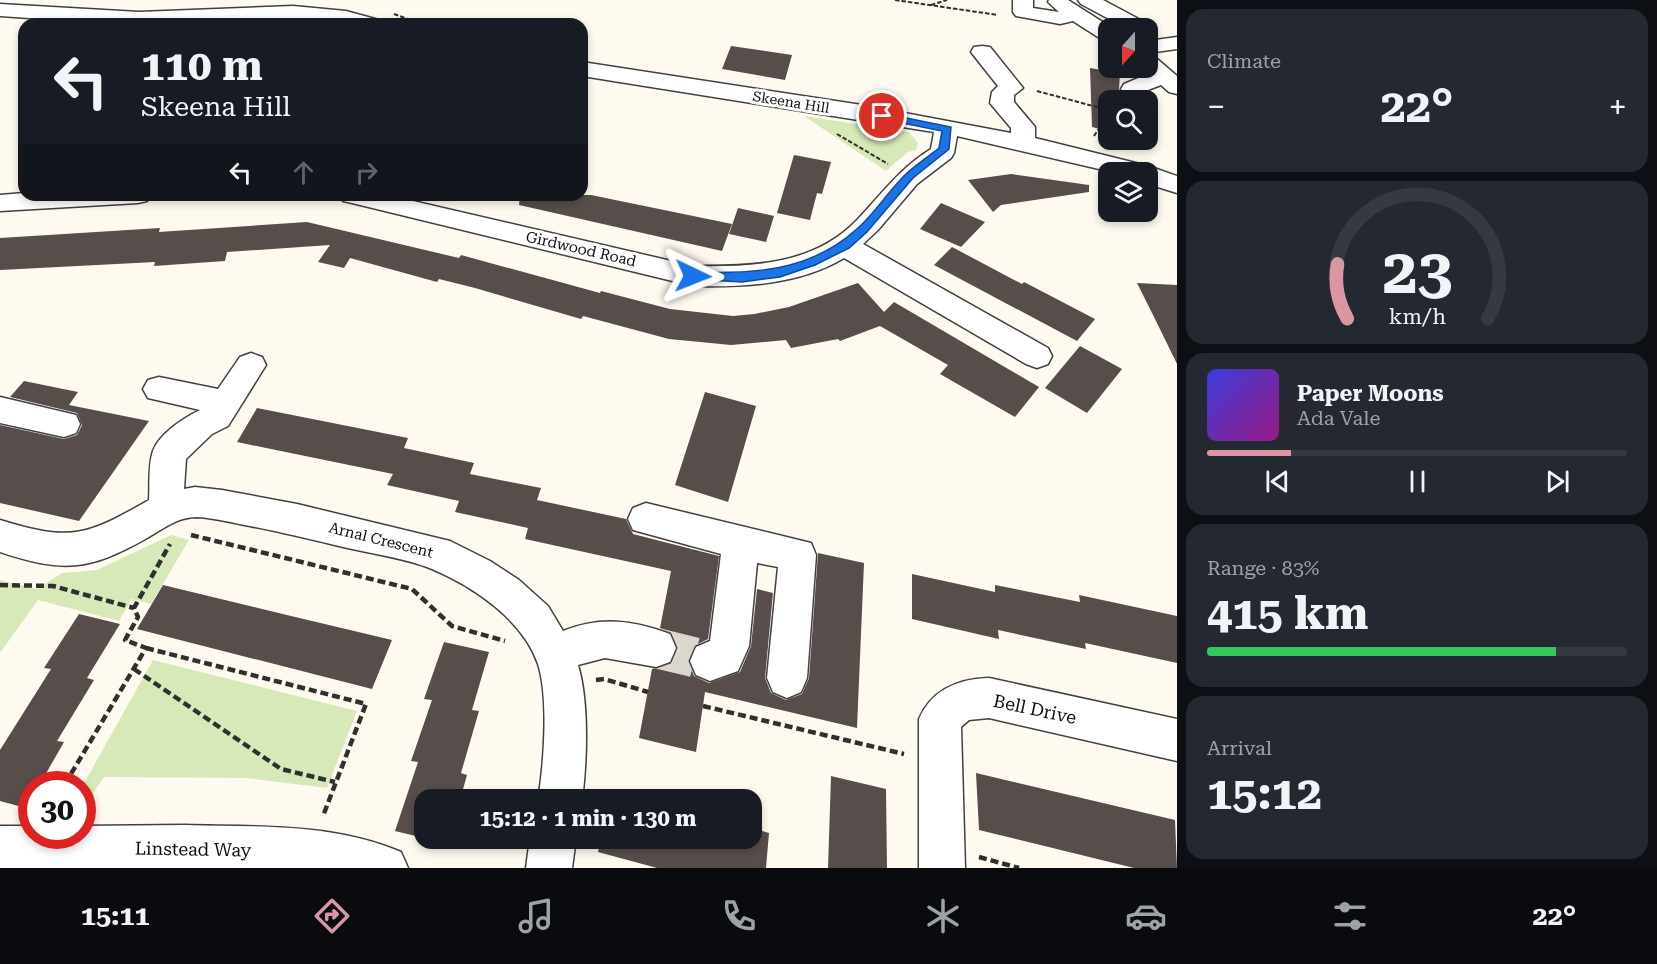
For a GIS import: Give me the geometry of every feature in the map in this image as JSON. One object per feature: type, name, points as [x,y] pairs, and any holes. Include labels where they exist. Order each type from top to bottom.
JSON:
[{"type":"street","points":[[1023,0],[1023,12],[1060,18],[1083,7]]},
{"type":"street","points":[[1054,0],[1114,18]]},
{"type":"street","points":[[0,10],[128,18],[332,7],[358,18]]},
{"type":"street","points":[[1083,7],[1098,24]]},
{"type":"street","points":[[1158,46],[1177,43]]},
{"type":"street","points":[[982,52],[1012,88],[1003,93],[1002,103],[1023,127],[1023,142]]},
{"type":"street","name":"Skeena Hill","points":[[588,70],[858,112],[1023,142],[1100,162]]},
{"type":"street","points":[[1132,89],[1163,75]]},
{"type":"street","name":"Girdwood Road","points":[[377,201],[693,276],[742,278],[780,273],[845,246],[863,230],[910,176],[942,153],[947,129]]},
{"type":"street","points":[[1158,178],[1177,185]]},
{"type":"street","points":[[0,203],[34,201]]},
{"type":"street","points":[[845,246],[1037,357]]},
{"type":"street","points":[[0,536],[50,550],[89,548],[120,534],[179,514],[169,453],[200,425],[217,417],[251,365]]},
{"type":"street","points":[[159,389],[226,403]]},
{"type":"street","points":[[0,410],[64,424]]},
{"type":"street","name":"Arnal Crescent","points":[[179,514],[297,520],[437,553],[477,573],[506,593],[534,619],[559,669],[564,773],[562,789]]},
{"type":"street","points":[[646,519],[798,555],[787,678]]},
{"type":"street","points":[[710,661],[724,657],[729,646],[741,543]]},
{"type":"street","points":[[559,669],[575,645],[611,637],[656,648]]},
{"type":"street","name":"Bell Drive","points":[[942,868],[940,719],[952,705],[963,699],[990,698],[1177,740]]},
{"type":"street","name":"Linstead Way","points":[[0,849],[185,848],[310,851],[385,868]]},
{"type":"street","points":[[549,868],[552,849]]},
{"type":"path","points":[[929,5],[947,0]]},
{"type":"path","points":[[392,13],[406,18]]},
{"type":"path","points":[[1012,88],[1043,91],[1098,107]]},
{"type":"path","points":[[828,129],[910,176]]},
{"type":"path","points":[[310,851],[366,704],[146,648],[125,640],[138,617],[134,608],[179,514],[412,589],[452,626],[559,669],[648,692]]},
{"type":"path","points":[[0,585],[53,586],[134,608]]},
{"type":"path","points":[[74,771],[146,648]]},
{"type":"path","points":[[134,669],[281,769],[335,782]]},
{"type":"path","points":[[703,706],[940,763]]},
{"type":"green space","points":[[804,116],[909,132],[918,143],[916,150],[908,152],[886,171]]},
{"type":"green space","points":[[171,535],[189,540],[151,604],[132,599],[119,621],[38,600],[0,653],[0,580],[37,589],[62,573],[97,570]]},
{"type":"green space","points":[[153,660],[357,711],[327,788],[245,778],[104,777],[96,789],[96,771],[91,771]]},
{"type":"building","points":[[731,46],[792,55],[785,80],[722,69]]},
{"type":"building","points":[[1090,68],[1098,69],[1098,78],[1120,78],[1119,90],[1098,90],[1098,128],[1092,127]]},
{"type":"building","points":[[794,155],[831,162],[822,194],[817,193],[810,220],[777,213]]},
{"type":"building","points":[[1011,174],[1089,185],[1089,192],[1001,205],[993,212],[968,180]]},
{"type":"building","points":[[588,195],[591,195],[732,224],[722,251],[519,205],[519,201],[588,201]]},
{"type":"building","points":[[941,203],[985,222],[961,247],[920,229]]},
{"type":"building","points":[[738,208],[774,216],[766,242],[729,234]]},
{"type":"building","points":[[307,222],[459,258],[461,255],[600,293],[601,291],[670,309],[733,316],[789,307],[858,283],[884,312],[894,302],[1039,387],[1015,417],[940,374],[948,365],[880,326],[840,341],[838,339],[791,348],[786,340],[731,345],[669,339],[583,316],[581,319],[475,288],[439,279],[437,282],[350,258],[344,268],[318,262],[330,245],[227,252],[225,261],[154,266],[155,262],[0,270],[0,238],[160,228],[159,232]]},
{"type":"building","points":[[952,247],[1095,319],[1077,341],[934,265]]},
{"type":"building","points":[[1137,283],[1177,285],[1177,364],[1156,321]]},
{"type":"building","points":[[1080,346],[1122,369],[1087,413],[1045,388]]},
{"type":"building","points":[[24,381],[78,392],[69,405],[149,421],[79,521],[0,503],[0,425],[64,439],[77,435],[82,425],[77,413],[10,397]]},
{"type":"building","points":[[705,392],[756,406],[728,502],[675,485]]},
{"type":"building","points":[[257,408],[408,438],[404,448],[474,463],[470,474],[541,488],[537,500],[626,519],[633,534],[719,556],[708,639],[694,646],[688,660],[694,676],[709,683],[740,672],[751,646],[757,589],[773,593],[765,678],[771,693],[786,700],[802,694],[809,678],[818,553],[864,563],[857,728],[705,692],[696,752],[639,738],[652,669],[671,664],[678,649],[672,633],[660,628],[671,571],[525,539],[528,528],[455,512],[459,501],[387,485],[393,474],[237,442]]},
{"type":"building","points":[[912,574],[995,592],[995,585],[1080,602],[1079,595],[1177,616],[1177,663],[1085,643],[1086,649],[998,630],[999,639],[912,619]]},
{"type":"building","points":[[163,585],[392,640],[372,689],[137,629]]},
{"type":"building","points":[[79,614],[120,624],[87,678],[94,680],[57,741],[64,742],[47,771],[18,771],[18,806],[0,801],[0,750],[51,669],[44,668]]},
{"type":"building","points":[[444,642],[489,652],[472,710],[479,711],[461,773],[467,775],[463,789],[414,789],[414,836],[395,831],[418,762],[411,761],[432,700],[424,699]]},
{"type":"building","points":[[976,773],[1175,820],[1177,868],[1134,868],[979,830]]},
{"type":"building","points":[[831,776],[886,789],[887,868],[828,868]]},
{"type":"building","points":[[762,831],[769,833],[766,868],[657,868],[598,852],[599,849],[762,849]]},
{"type":"tunnel","points":[[656,648],[710,661]]},
{"type":"route","points":[[693,276],[742,278],[780,273],[845,246],[863,230],[910,176],[942,153],[944,149],[947,129],[882,116]]}]
